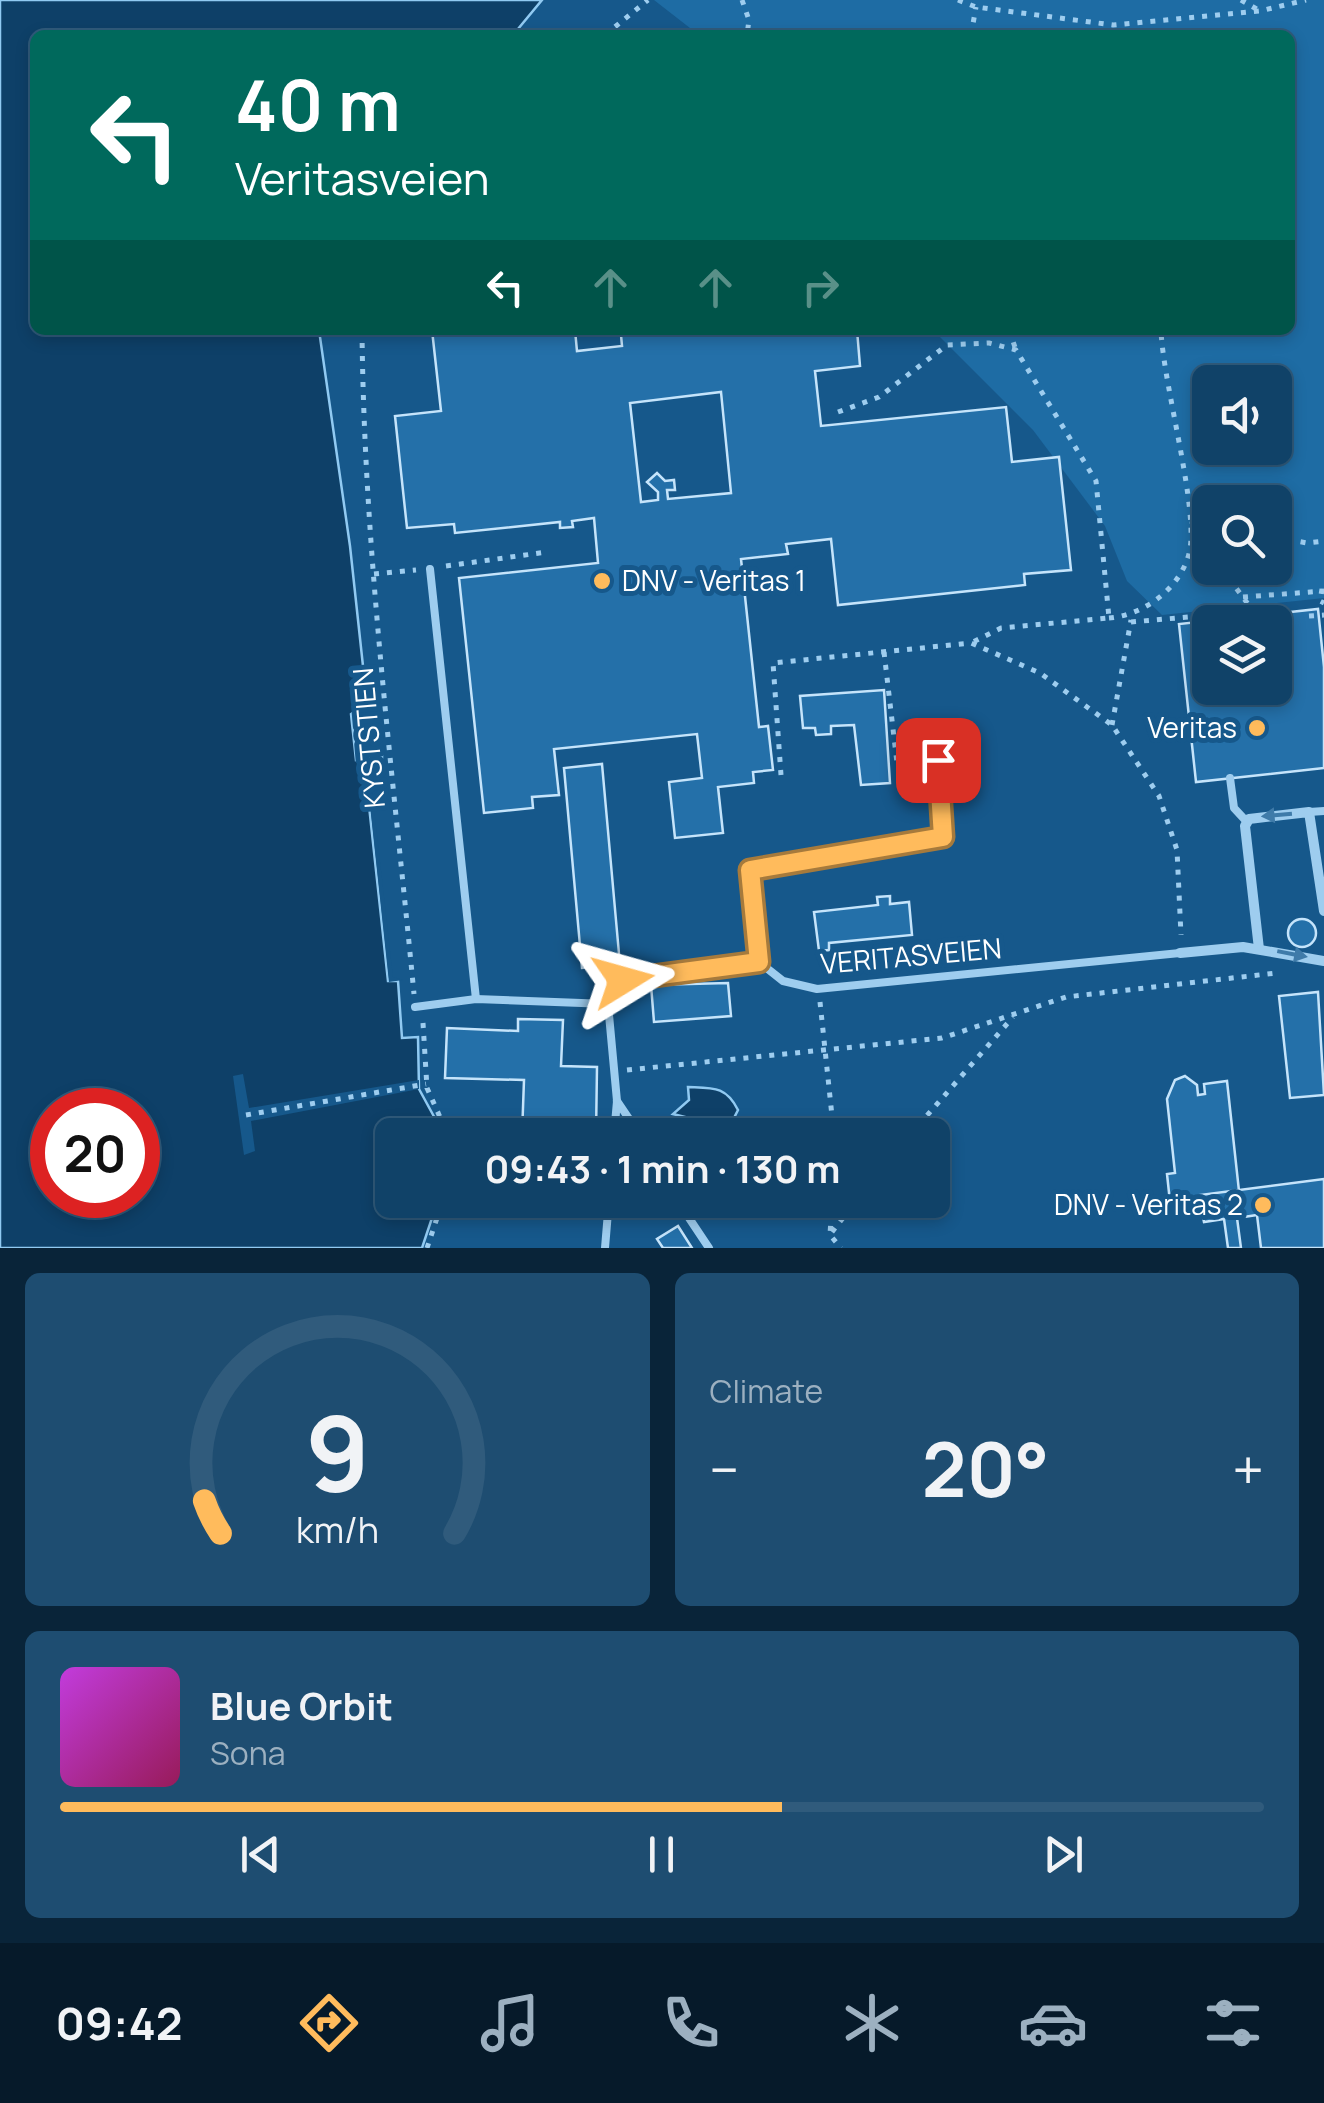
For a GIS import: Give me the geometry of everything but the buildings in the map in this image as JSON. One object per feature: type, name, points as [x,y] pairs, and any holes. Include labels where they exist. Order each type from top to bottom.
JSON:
[{"type":"street","points":[[1259,949],[1247,822],[1261,816],[1309,812],[1324,911]]},
{"type":"street","name":"VERITASVEIEN","points":[[1180,953],[1259,949],[1324,960]]},
{"type":"lane","points":[[430,568],[476,999]]},
{"type":"lane","points":[[616,1118],[608,1004],[623,980],[759,962],[750,870],[943,837],[938,760]]},
{"type":"lane","points":[[1230,778],[1234,808],[1247,822]]},
{"type":"lane","points":[[1309,812],[1324,811]]},
{"type":"lane","name":"VERITASVEIEN","points":[[759,962],[783,981],[818,990],[1180,953]]},
{"type":"lane","points":[[415,1007],[476,999],[608,1004]]},
{"type":"lane","points":[[617,1101],[628,1118]]},
{"type":"lane","points":[[605,1248],[608,1218]]},
{"type":"lane","points":[[689,1218],[709,1248]]},
{"type":"path","points":[[610,30],[648,0]]},
{"type":"path","points":[[742,0],[749,20],[747,30]]},
{"type":"path","points":[[958,0],[976,7],[1113,25],[1260,11],[1306,0]]},
{"type":"path","points":[[1242,0],[1260,11]]},
{"type":"path","points":[[973,30],[976,7]]},
{"type":"path","name":"KYSTSTIEN","points":[[362,335],[363,428],[374,574],[415,1007],[425,1030],[426,1084],[441,1118]]},
{"type":"path","points":[[1011,335],[1016,350],[1096,481],[1108,618]]},
{"type":"path","points":[[1112,725],[1132,619],[1176,579],[1188,554],[1191,524],[1165,380],[1161,335]]},
{"type":"path","points":[[838,412],[879,397],[947,345],[989,343],[1016,350]]},
{"type":"path","points":[[1292,540],[1324,541]]},
{"type":"path","points":[[374,574],[548,552]]},
{"type":"path","points":[[1234,585],[1249,605]]},
{"type":"path","points":[[1243,597],[1323,590],[1320,602],[1324,603]]},
{"type":"path","points":[[781,774],[773,663],[971,643],[1001,628],[1192,615]]},
{"type":"path","points":[[1308,616],[1324,615]]},
{"type":"path","points":[[971,643],[1040,673],[1112,725],[1159,796],[1177,850],[1180,953]]},
{"type":"path","points":[[884,652],[898,763],[938,760]]},
{"type":"path","points":[[614,1072],[942,1038],[1066,997],[1274,972],[1291,976]]},
{"type":"path","points":[[818,990],[833,1118]]},
{"type":"path","points":[[925,1118],[1013,1017]]},
{"type":"path","points":[[246,1114],[426,1084]]},
{"type":"path","points":[[426,1248],[437,1218]]},
{"type":"path","points":[[831,1218],[830,1235],[841,1248]]},
{"type":"path","points":[[830,1235],[843,1218]]},
{"type":"shaded area","points":[[0,0],[542,0],[517,30],[30,30],[30,335],[319,335],[350,546],[367,703],[351,714],[356,760],[382,756],[382,765],[365,769],[388,981],[398,981],[402,1038],[418,1037],[419,1089],[435,1118],[375,1118],[375,1218],[432,1218],[422,1248],[0,1248]]},
{"type":"shaded area","points":[[654,0],[1324,0],[1324,598],[1257,605],[1192,605],[1192,612],[1162,615],[1127,581],[1105,526],[1033,430],[938,335],[1295,335],[1295,30],[693,30]]},
{"type":"shaded area","points":[[688,1087],[712,1088],[729,1096],[738,1110],[734,1118],[673,1114],[689,1100]]},
{"type":"pier","points":[[382,765],[382,770],[370,772],[393,977],[403,980],[389,982],[366,768]]},
{"type":"pier","points":[[243,1074],[249,1108],[419,1080],[419,1089],[251,1121],[255,1151],[244,1155],[233,1076]]},
{"type":"place","name":"DNV - Veritas 1","points":[[602,581]]},
{"type":"place","name":"Veritas","points":[[1257,728]]},
{"type":"place","name":"DNV - Veritas 2","points":[[1263,1205]]},
{"type":"route","points":[[623,980],[759,962],[750,870],[943,837],[938,760]]}]
